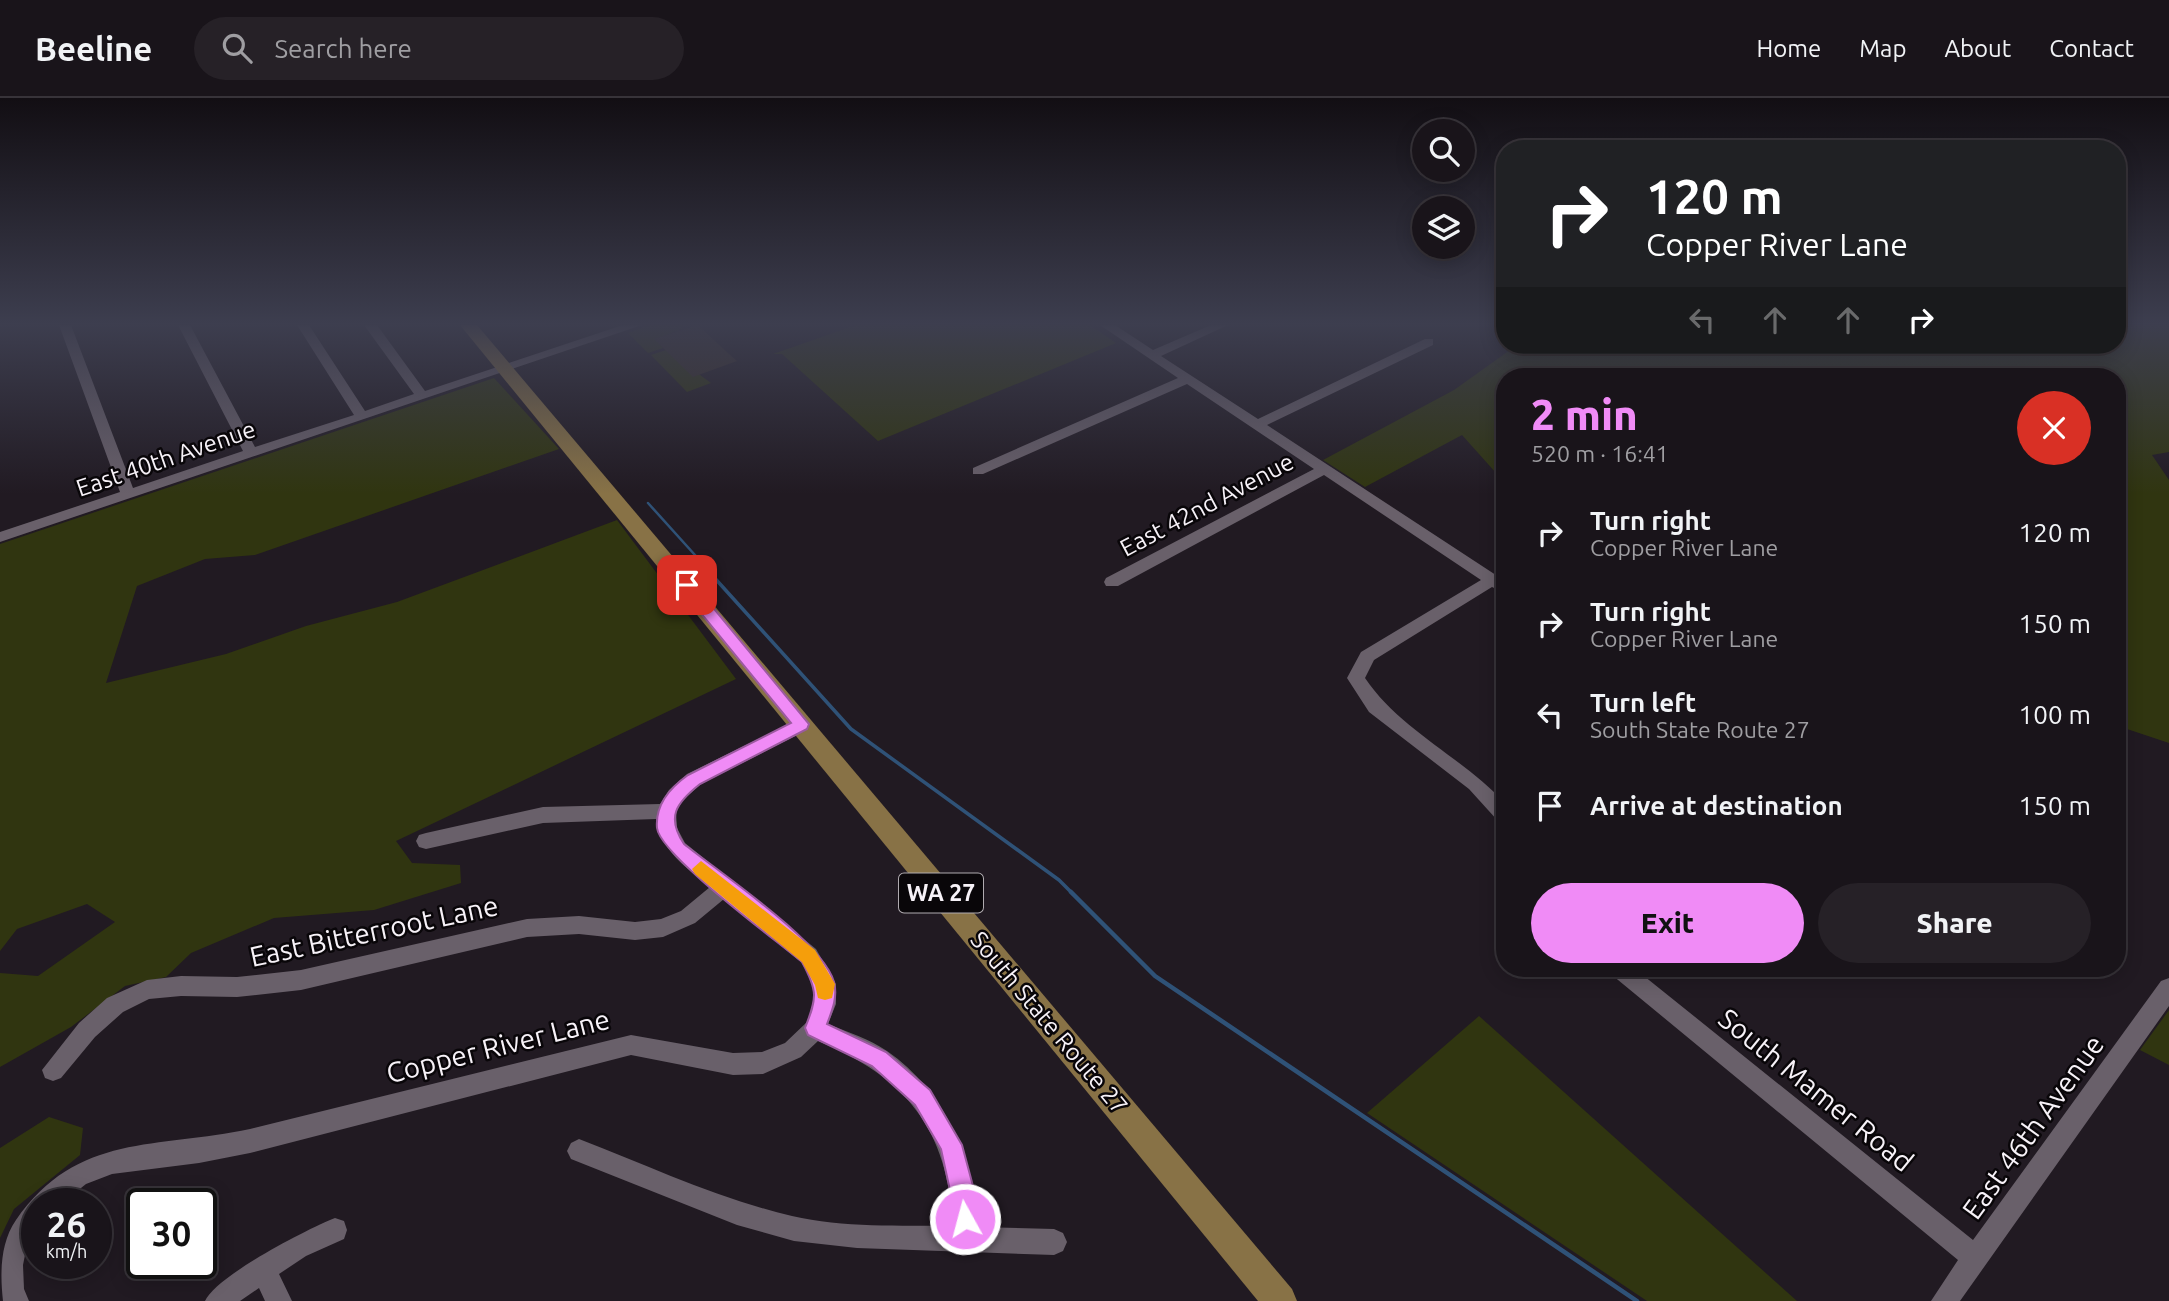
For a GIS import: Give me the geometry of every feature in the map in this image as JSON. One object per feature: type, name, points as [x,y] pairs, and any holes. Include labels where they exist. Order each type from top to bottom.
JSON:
[{"type":"main road","name":"South State Route 27","points":[[516,381],[1280,1301]]},
{"type":"street","points":[[86,381],[129,495]]},
{"type":"street","points":[[213,381],[251,454]]},
{"type":"street","points":[[339,381],[362,417]]},
{"type":"street","points":[[411,381],[423,397]]},
{"type":"street","name":"East 40th Avenue","points":[[0,538],[470,381]]},
{"type":"street","points":[[978,471],[1182,381]]},
{"type":"street","points":[[1190,381],[1496,583]]},
{"type":"street","points":[[1257,425],[1348,381]]},
{"type":"street","name":"East 42nd Avenue","points":[[1112,582],[1324,469]]},
{"type":"street","points":[[1496,585],[1367,656],[1356,678],[1375,707],[1476,784],[1496,806]]},
{"type":"street","points":[[801,724],[694,779],[680,790],[666,811],[666,830],[678,849],[808,956],[825,984],[825,1004],[815,1028],[879,1059],[922,1098],[951,1145],[965,1201],[966,1238]]},
{"type":"street","points":[[426,841],[543,815],[666,811]]},
{"type":"street","name":"East Bitterroot Lane","points":[[53,1070],[87,1030],[115,1004],[148,990],[181,986],[237,987],[301,980],[527,928],[579,925],[635,931],[663,928],[688,917],[723,888]]},
{"type":"street","name":"South Mamer Road","points":[[1630,977],[1976,1258]]},
{"type":"street","name":"East 46th Avenue","points":[[1944,1301],[2169,988]]},
{"type":"street","name":"Copper River Lane","points":[[64,1188],[85,1171],[129,1156],[193,1152],[250,1141],[631,1045],[733,1064],[764,1063],[793,1050],[815,1028]]},
{"type":"street","points":[[579,1151],[737,1213],[794,1229],[857,1236],[1054,1242]]},
{"type":"street","points":[[218,1301],[297,1247],[335,1230]]},
{"type":"street","points":[[16,1301],[7,1270],[21,1231]]},
{"type":"street","points":[[263,1269],[279,1301]]},
{"type":"green space","points":[[485,381],[497,381],[559,449],[255,555],[205,559],[137,586],[106,683],[226,654],[306,626],[397,602],[617,520],[736,679],[396,841],[412,863],[460,865],[461,883],[374,910],[274,918],[191,953],[166,977],[125,986],[71,1027],[0,1067],[0,973],[38,976],[115,922],[87,904],[17,929],[0,951],[0,544]]},
{"type":"green space","points":[[676,381],[711,383],[687,392]]},
{"type":"green space","points":[[812,381],[1023,381],[878,441]]},
{"type":"green space","points":[[1466,381],[1496,381],[1496,473],[1462,435],[1365,487],[1323,460]]},
{"type":"green space","points":[[2126,381],[2169,381],[2169,452],[2152,455],[2169,480],[2169,743],[2126,729]]},
{"type":"green space","points":[[2169,1010],[2169,1065],[2140,1050]]},
{"type":"green space","points":[[1479,1016],[1797,1301],[1647,1301],[1367,1113]]},
{"type":"green space","points":[[49,1117],[83,1128],[80,1155],[40,1188],[21,1188],[21,1203],[14,1209],[0,1238],[0,1148]]},
{"type":"waterway","points":[[648,503],[713,575]]},
{"type":"waterway","points":[[711,574],[851,729],[1059,880],[1155,976],[1637,1301]]},
{"type":"slow traffic","points":[[701,869],[808,956],[825,984],[825,992]]},
{"type":"route","points":[[687,585],[801,724],[694,779],[680,790],[666,811],[666,830],[678,849],[808,956],[825,984],[825,1004],[815,1028],[879,1059],[922,1098],[951,1145],[965,1201],[965,1219]]}]
